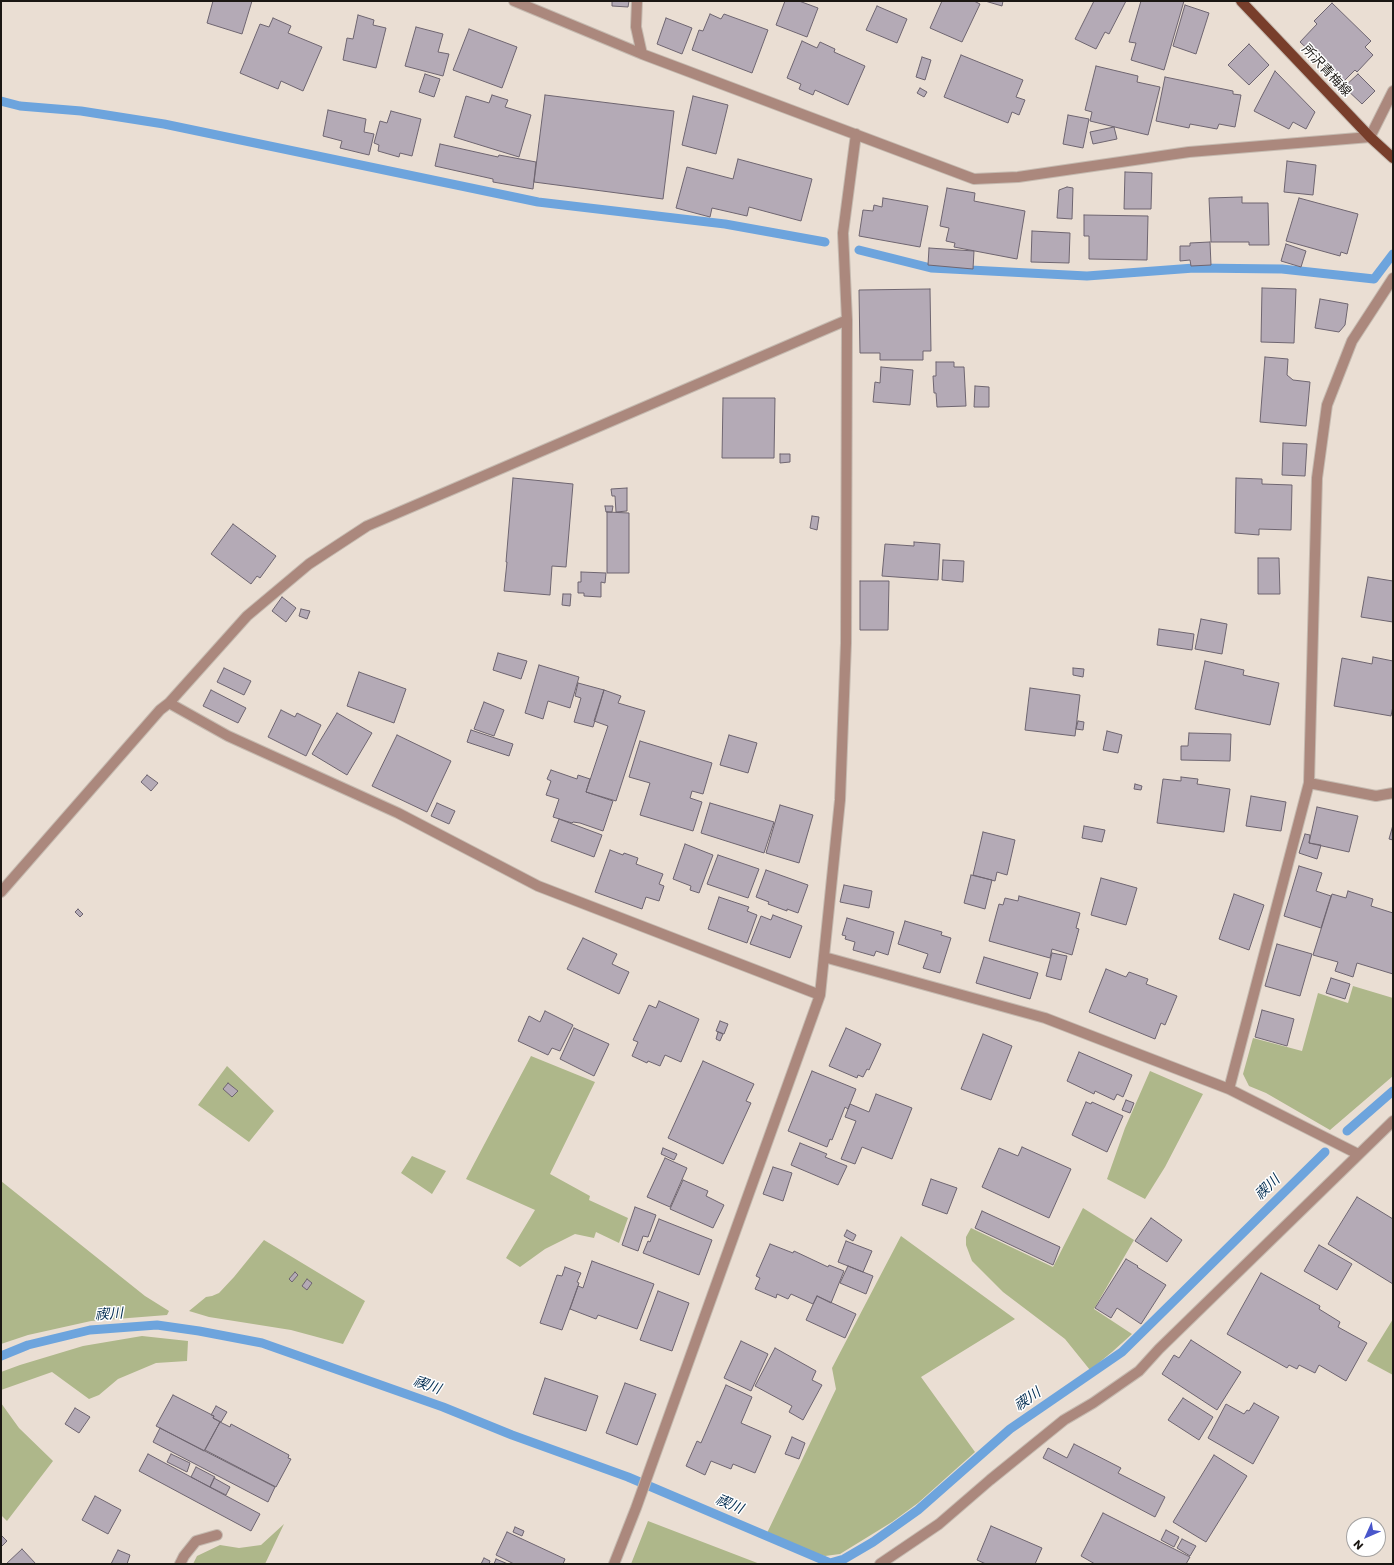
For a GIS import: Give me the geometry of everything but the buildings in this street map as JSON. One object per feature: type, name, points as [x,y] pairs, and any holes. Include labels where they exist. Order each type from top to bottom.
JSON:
[{"type":"main road","name":"所沢青梅線","points":[[1241,1],[1370,137],[1393,158]]},
{"type":"street","points":[[514,1],[642,54],[974,179],[1018,177],[1189,152],[1370,137],[1393,91]]},
{"type":"street","points":[[637,1],[636,27],[642,54]]},
{"type":"street","points":[[614,1564],[820,995],[840,800],[846,643],[847,320],[843,233],[856,134]]},
{"type":"street","points":[[1229,1089],[1310,784],[1317,478],[1327,405],[1352,341],[1393,278]]},
{"type":"street","points":[[1,892],[160,710],[169,703],[247,616],[309,564],[367,526],[847,320]]},
{"type":"street","points":[[169,703],[228,736],[398,813],[538,886],[820,995]]},
{"type":"street","points":[[1310,784],[1376,796],[1393,793]]},
{"type":"street","points":[[824,958],[1045,1018],[1229,1089],[1358,1154]]},
{"type":"street","points":[[880,1564],[939,1524],[990,1480],[1064,1420],[1094,1403],[1138,1371],[1393,1121]]},
{"type":"street","points":[[180,1564],[184,1556],[196,1541],[217,1535]]},
{"type":"green space","points":[[1353,986],[1393,998],[1393,1076],[1330,1130],[1266,1093],[1249,1086],[1243,1074],[1253,1038],[1302,1051],[1318,993],[1348,1003]]},
{"type":"green space","points":[[531,1056],[595,1082],[550,1174],[590,1196],[589,1200],[628,1218],[619,1243],[596,1232],[594,1238],[575,1234],[545,1249],[520,1267],[506,1258],[535,1210],[466,1179]]},
{"type":"green space","points":[[227,1066],[274,1111],[249,1142],[198,1105]]},
{"type":"green space","points":[[1150,1071],[1203,1094],[1165,1167],[1145,1199],[1107,1179],[1125,1128]]},
{"type":"green space","points":[[412,1156],[446,1171],[432,1194],[401,1173]]},
{"type":"green space","points":[[1,1181],[145,1296],[169,1311],[167,1315],[91,1321],[28,1335],[1,1344]]},
{"type":"green space","points":[[1083,1208],[1134,1240],[1094,1309],[1132,1334],[1090,1370],[1065,1339],[1003,1292],[972,1261],[966,1245],[966,1237],[971,1228],[1053,1267]]},
{"type":"green space","points":[[901,1236],[1015,1319],[921,1377],[975,1452],[918,1503],[892,1522],[840,1554],[825,1556],[767,1533],[836,1389],[832,1368]]},
{"type":"green space","points":[[264,1240],[365,1301],[343,1344],[291,1330],[209,1317],[189,1311],[206,1297],[219,1293]]},
{"type":"green space","points":[[1393,1319],[1392,1342],[1393,1375],[1367,1361]]},
{"type":"green space","points":[[142,1336],[188,1341],[187,1361],[156,1363],[118,1379],[99,1395],[89,1399],[52,1372],[1,1390],[1,1372],[83,1346]]},
{"type":"green space","points":[[1,1403],[19,1428],[53,1461],[7,1521],[1,1515]]},
{"type":"green space","points":[[648,1521],[760,1564],[631,1564]]},
{"type":"green space","points":[[284,1524],[265,1564],[193,1564],[197,1556],[220,1545],[239,1548],[261,1545]]},
{"type":"waterway","points":[[1,101],[20,106],[81,111],[164,124],[538,202],[725,224],[825,242]]},
{"type":"waterway","points":[[859,250],[931,268],[1087,276],[1194,268],[1282,269],[1374,279],[1393,254]]},
{"type":"waterway","name":"禊川","points":[[1347,1131],[1393,1091]]},
{"type":"waterway","name":"禊川","points":[[1,1356],[28,1345],[90,1330],[157,1325],[262,1343],[443,1407],[512,1435],[628,1477],[830,1563],[844,1559],[873,1542],[918,1510],[1010,1429],[1122,1352],[1325,1152]]}]
